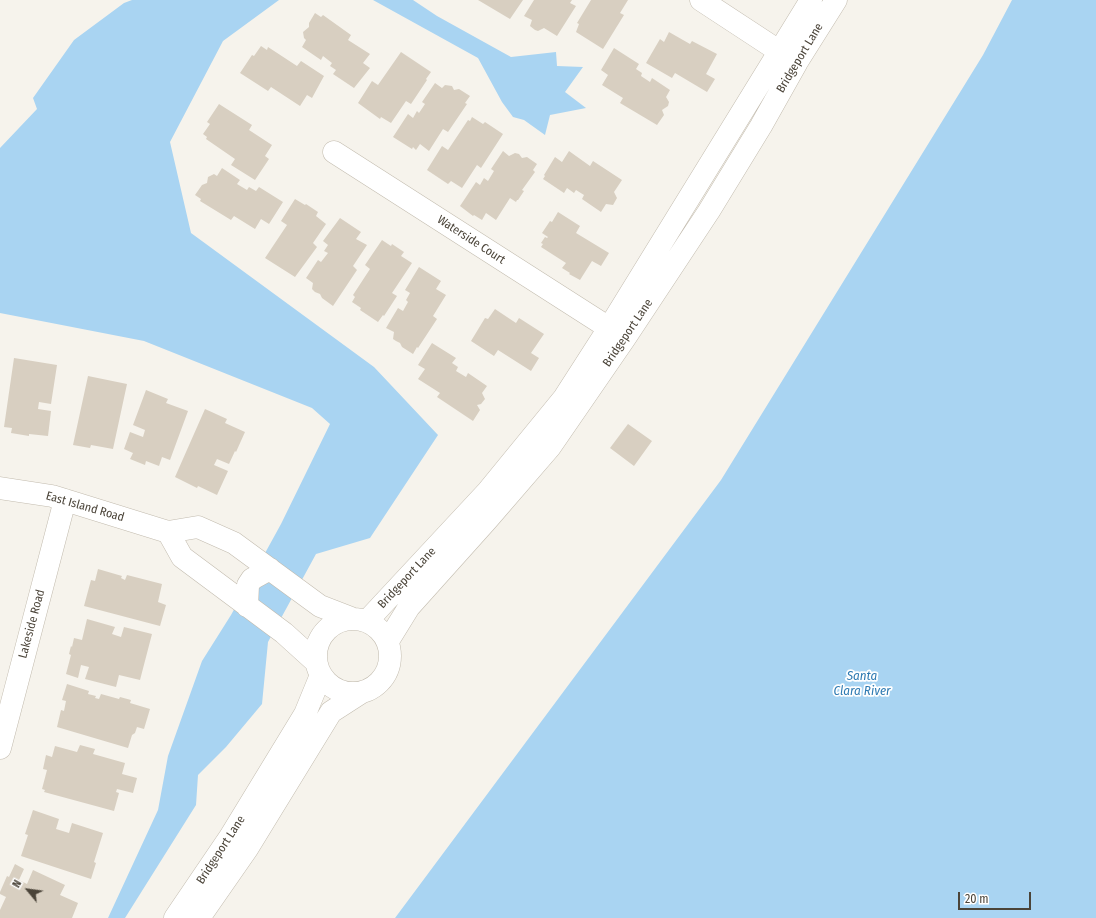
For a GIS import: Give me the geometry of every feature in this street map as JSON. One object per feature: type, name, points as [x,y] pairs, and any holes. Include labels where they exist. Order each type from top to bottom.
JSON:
[{"type":"street","points":[[701,0],[788,57]]},
{"type":"street","name":"Bridgeport Lane","points":[[388,641],[409,606],[487,520],[550,447],[625,338],[709,211],[761,126],[811,0]]},
{"type":"street","name":"Bridgeport Lane","points":[[359,619],[493,485],[564,398],[788,57],[836,0]]},
{"type":"street","name":"Waterside Court","points":[[334,152],[609,328]]},
{"type":"street","name":"East Island Road","points":[[0,488],[52,496],[168,532],[198,527],[234,543],[320,606],[359,619]]},
{"type":"street","name":"Lakeside Road","points":[[0,748],[65,500]]},
{"type":"street","points":[[168,532],[182,557],[284,633],[318,668],[328,684],[338,690],[350,693],[362,692]]},
{"type":"street","points":[[247,606],[248,585],[252,579],[270,569]]},
{"type":"street","name":"Bridgeport Lane","points":[[175,918],[230,837],[305,714],[318,668],[316,649],[321,637],[328,628],[339,621],[359,619],[375,625],[388,641],[391,654],[389,667],[383,678],[374,687],[362,692],[331,712],[246,849],[199,918]]},
{"type":"water","points":[[132,0],[279,0],[223,41],[170,142],[191,233],[374,367],[438,435],[370,538],[316,554],[268,642],[262,704],[226,747],[198,775],[196,805],[125,918],[108,918],[158,810],[168,756],[202,661],[231,615],[281,524],[330,424],[312,408],[144,341],[0,313],[0,148],[37,109],[33,98],[74,40],[124,3]]},
{"type":"water","points":[[373,0],[413,0],[437,16],[511,57],[556,52],[557,66],[583,67],[565,92],[586,108],[550,115],[545,135],[524,120],[513,117],[502,102],[478,58]]},
{"type":"water","name":"Santa Clara River","points":[[1012,0],[1096,0],[1096,918],[395,918],[721,480],[983,55]]},
{"type":"building","points":[[478,0],[523,0],[510,19]]},
{"type":"building","points":[[534,0],[572,0],[570,3],[576,6],[557,36],[544,28],[538,31],[530,26],[532,20],[524,16]]},
{"type":"building","points":[[591,0],[628,0],[620,13],[624,15],[603,49],[576,32],[579,24],[577,23]]},
{"type":"building","points":[[315,13],[321,17],[323,15],[351,35],[348,40],[370,54],[363,63],[370,68],[354,88],[333,74],[336,70],[330,66],[332,63],[323,56],[321,60],[302,47],[306,40],[303,32],[309,27],[309,23]]},
{"type":"building","points":[[669,32],[690,44],[692,41],[717,54],[706,74],[715,79],[707,92],[675,73],[672,78],[646,63],[660,39],[664,42]]},
{"type":"building","points":[[261,46],[267,50],[268,47],[297,66],[301,61],[324,76],[312,98],[307,95],[300,106],[271,87],[268,91],[240,73],[252,55],[254,56]]},
{"type":"building","points":[[614,48],[639,64],[636,69],[642,73],[641,76],[650,82],[652,78],[670,90],[666,97],[669,102],[668,106],[662,110],[664,115],[657,125],[620,103],[623,98],[602,85],[608,75],[601,70]]},
{"type":"building","points":[[401,52],[431,72],[411,104],[406,101],[391,123],[381,117],[380,119],[358,103],[372,81],[378,85]]},
{"type":"building","points":[[435,83],[442,88],[445,85],[452,86],[454,90],[459,89],[470,96],[465,103],[467,104],[448,132],[443,129],[429,151],[420,144],[416,150],[413,147],[412,149],[393,137],[408,114],[413,118],[417,111],[419,113],[425,104],[422,102]]},
{"type":"building","points":[[219,104],[252,125],[249,130],[272,145],[265,156],[269,159],[255,180],[231,165],[235,159],[206,139],[207,137],[203,134],[210,124],[207,122]]},
{"type":"building","points":[[472,117],[483,124],[485,122],[503,134],[481,168],[477,165],[462,188],[451,181],[448,184],[427,170],[442,146],[448,150],[468,120],[470,121]]},
{"type":"building","points":[[503,151],[509,156],[515,153],[519,154],[522,158],[527,157],[537,164],[533,170],[535,172],[522,190],[524,191],[516,202],[510,198],[496,220],[486,213],[482,220],[474,215],[473,216],[460,206],[476,182],[480,185],[484,178],[488,181],[494,171],[491,169]]},
{"type":"building","points":[[569,151],[590,166],[593,161],[622,180],[614,192],[617,198],[613,205],[606,204],[601,212],[582,199],[584,195],[576,190],[574,193],[567,188],[564,193],[543,179],[555,157],[562,162]]},
{"type":"building","points":[[222,168],[240,180],[237,184],[247,190],[249,187],[256,191],[259,187],[283,202],[269,224],[261,219],[255,229],[234,216],[231,220],[200,201],[201,199],[195,195],[202,185],[207,183],[208,177],[214,174],[217,176]]},
{"type":"building","points":[[295,199],[318,212],[316,216],[326,224],[313,243],[317,247],[295,277],[265,258],[287,225],[281,221]]},
{"type":"building","points":[[558,212],[580,226],[576,233],[609,253],[601,266],[592,261],[580,280],[562,268],[566,263],[541,247],[543,244],[541,243],[545,237],[548,237],[542,233],[550,221],[552,222]]},
{"type":"building","points":[[340,218],[361,232],[356,239],[367,245],[353,266],[357,270],[333,306],[312,289],[313,283],[306,278],[318,260],[321,262],[328,253],[324,251],[328,245],[323,241]]},
{"type":"building","points":[[382,240],[391,246],[392,244],[404,252],[401,256],[412,263],[392,293],[397,296],[384,316],[383,315],[378,322],[360,310],[361,308],[352,302],[355,297],[353,295],[370,269],[365,265]]},
{"type":"building","points":[[419,267],[441,281],[436,289],[446,295],[433,316],[437,319],[413,354],[393,339],[394,332],[386,328],[398,308],[403,311],[408,302],[406,300],[410,293],[405,290]]},
{"type":"building","points":[[495,309],[516,323],[519,318],[544,334],[531,353],[539,358],[531,371],[498,350],[494,356],[471,341],[485,318],[488,319]]},
{"type":"building","points":[[432,343],[456,358],[452,363],[458,367],[456,371],[466,377],[468,373],[487,386],[482,393],[485,399],[481,404],[477,405],[480,410],[473,421],[437,397],[440,393],[418,379],[425,369],[418,365]]},
{"type":"building","points":[[14,358],[57,365],[51,404],[39,402],[38,409],[51,411],[48,436],[29,434],[29,436],[11,433],[12,428],[4,427]]},
{"type":"building","points":[[88,376],[127,384],[113,449],[91,445],[90,448],[73,445]]},
{"type":"building","points":[[146,390],[168,399],[166,403],[188,411],[170,460],[162,457],[159,466],[146,461],[145,465],[130,459],[133,453],[124,449],[130,432],[143,437],[145,430],[133,425]]},
{"type":"building","points":[[205,409],[227,419],[225,423],[245,432],[229,464],[217,459],[214,465],[228,471],[217,495],[198,486],[197,488],[175,477]]},
{"type":"building","points":[[628,424],[652,441],[634,466],[610,448]]},
{"type":"building","points":[[98,569],[122,576],[121,578],[125,580],[127,575],[162,584],[158,602],[166,605],[160,626],[84,606],[91,580],[95,581]]},
{"type":"building","points":[[87,619],[115,627],[112,634],[121,637],[124,627],[152,634],[140,680],[119,675],[116,687],[85,679],[89,667],[81,665],[78,678],[66,674],[71,655],[69,654],[74,638],[82,640]]},
{"type":"building","points":[[67,684],[89,691],[88,694],[96,696],[95,698],[99,699],[101,694],[119,699],[120,697],[131,700],[130,703],[150,709],[144,729],[137,727],[135,733],[132,735],[128,748],[57,727],[61,710],[64,711],[66,701],[62,700]]},
{"type":"building","points":[[80,745],[95,749],[93,754],[125,763],[122,774],[137,778],[133,793],[117,789],[116,792],[119,793],[114,811],[44,792],[45,790],[42,789],[47,770],[43,769],[46,755],[52,757],[55,746],[77,752]]},
{"type":"building","points":[[33,810],[59,819],[56,829],[69,833],[72,823],[103,833],[94,862],[96,863],[91,879],[21,856],[28,835],[25,834]]},
{"type":"building","points":[[15,864],[24,869],[19,880],[27,884],[33,870],[65,885],[60,895],[78,903],[72,918],[0,918],[0,910],[6,897],[0,894],[0,892],[7,876],[9,877]]}]
